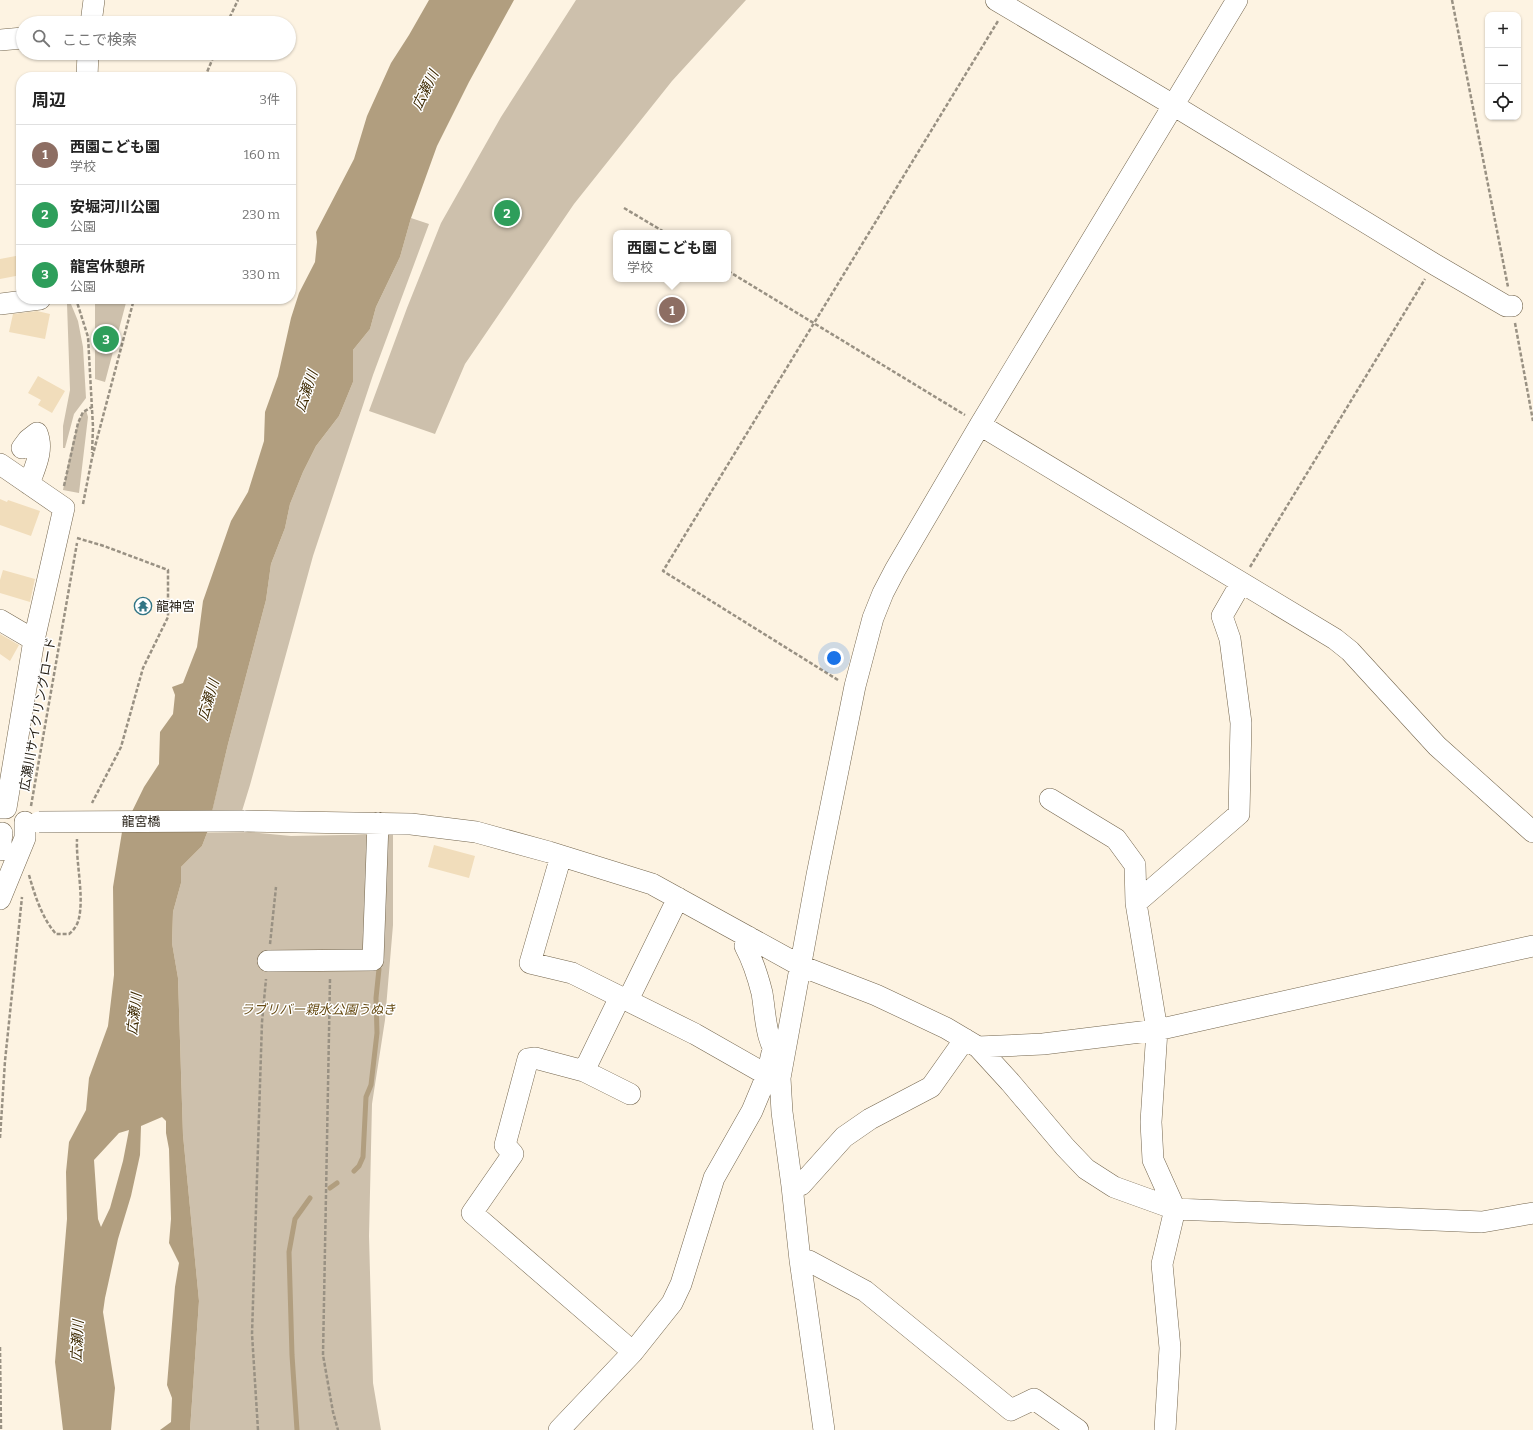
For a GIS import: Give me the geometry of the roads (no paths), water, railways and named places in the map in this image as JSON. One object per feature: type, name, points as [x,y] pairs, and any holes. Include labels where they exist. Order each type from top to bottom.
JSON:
[{"type":"street","points":[[92,16],[94,0]]},
{"type":"street","points":[[559,1430],[633,1352],[672,1303],[681,1284],[714,1178],[752,1111],[775,1065],[801,966],[855,686],[873,618],[883,593],[980,425],[1237,0]]},
{"type":"street","points":[[1004,2],[1434,264],[1506,306],[1512,306]]},
{"type":"street","points":[[0,40],[16,39]]},
{"type":"street","points":[[87,72],[88,60]]},
{"type":"street","points":[[0,304],[16,302]]},
{"type":"street","points":[[980,425],[1335,639],[1350,651],[1437,746],[1533,832]]},
{"type":"street","points":[[22,448],[37,432],[40,441],[37,461],[29,484]]},
{"type":"street","points":[[0,464],[64,508],[34,640],[6,808],[0,808]]},
{"type":"street","points":[[1136,902],[1239,814],[1241,723],[1230,639],[1222,616],[1241,583]]},
{"type":"street","points":[[0,620],[34,640]]},
{"type":"street","points":[[1050,799],[1116,839],[1135,865],[1136,902],[1157,1030],[1151,1122],[1153,1160],[1175,1210],[1162,1264],[1170,1348],[1165,1430]]},
{"type":"street","name":"龍宮橋","points":[[1,835],[32,822],[244,821],[378,823],[411,824],[476,832],[652,884],[801,966],[876,995],[946,1028],[972,1043],[1010,1082],[1065,1147],[1086,1169],[1114,1187],[1175,1210],[1482,1222],[1533,1213]]},
{"type":"street","points":[[0,900],[24,838],[32,822]]},
{"type":"street","points":[[268,961],[373,960],[378,823]]},
{"type":"street","points":[[560,856],[530,963],[572,973],[695,1034],[775,1065]]},
{"type":"street","points":[[584,1070],[678,898]]},
{"type":"street","points":[[749,937],[745,946],[761,992],[768,1036],[775,1065],[824,1430]]},
{"type":"street","points":[[792,1186],[801,1185],[844,1138],[870,1119],[931,1087],[972,1043],[1042,1044],[1157,1030],[1533,946]]},
{"type":"street","points":[[630,1094],[584,1070],[535,1058],[528,1059],[505,1145],[513,1154],[472,1213],[633,1352]]},
{"type":"street","points":[[800,1260],[809,1261],[864,1291],[1011,1410],[1034,1399],[1078,1430]]},
{"type":"water","name":"広瀬川","points":[[429,0],[514,0],[469,82],[437,146],[411,218],[400,257],[376,307],[370,329],[353,350],[353,382],[339,416],[316,446],[303,472],[290,504],[285,528],[271,564],[266,600],[228,744],[207,833],[202,846],[181,867],[181,883],[173,912],[172,943],[178,978],[183,1135],[199,1301],[190,1430],[160,1430],[171,1422],[172,1398],[167,1385],[175,1287],[179,1263],[169,1243],[171,1219],[169,1149],[166,1133],[166,1121],[162,1117],[141,1126],[140,1155],[131,1196],[118,1239],[105,1298],[103,1312],[115,1388],[111,1430],[63,1430],[55,1362],[67,1219],[66,1172],[69,1142],[86,1110],[89,1078],[108,1026],[114,975],[113,887],[122,832],[144,787],[159,764],[160,732],[173,714],[175,695],[172,687],[183,683],[197,647],[203,601],[231,521],[248,492],[264,441],[265,412],[278,376],[291,318],[299,293],[315,262],[317,242],[316,232],[354,159],[367,116],[391,63]],"holes":[[[129,1130],[123,1161],[110,1208],[101,1227],[98,1219],[94,1160],[119,1133]]]},
{"type":"waterway","points":[[354,1171],[359,1166],[363,1157],[366,1097],[371,1085],[377,1033],[376,998],[379,969]]},
{"type":"waterway","points":[[330,1188],[337,1183]]},
{"type":"waterway","points":[[297,1430],[292,1355],[289,1252],[295,1219],[310,1198]]},
{"type":"place","name":"安堀河川公園","points":[[507,213]]},
{"type":"place","name":"西園こども園","points":[[672,310]]},
{"type":"place","name":"龍宮休憩所","points":[[106,339]]},
{"type":"place","name":"龍神宮","points":[[143,606]]},
{"type":"park label","name":"ラブリバー親水公園うぬき","points":[[318,1009]]}]
